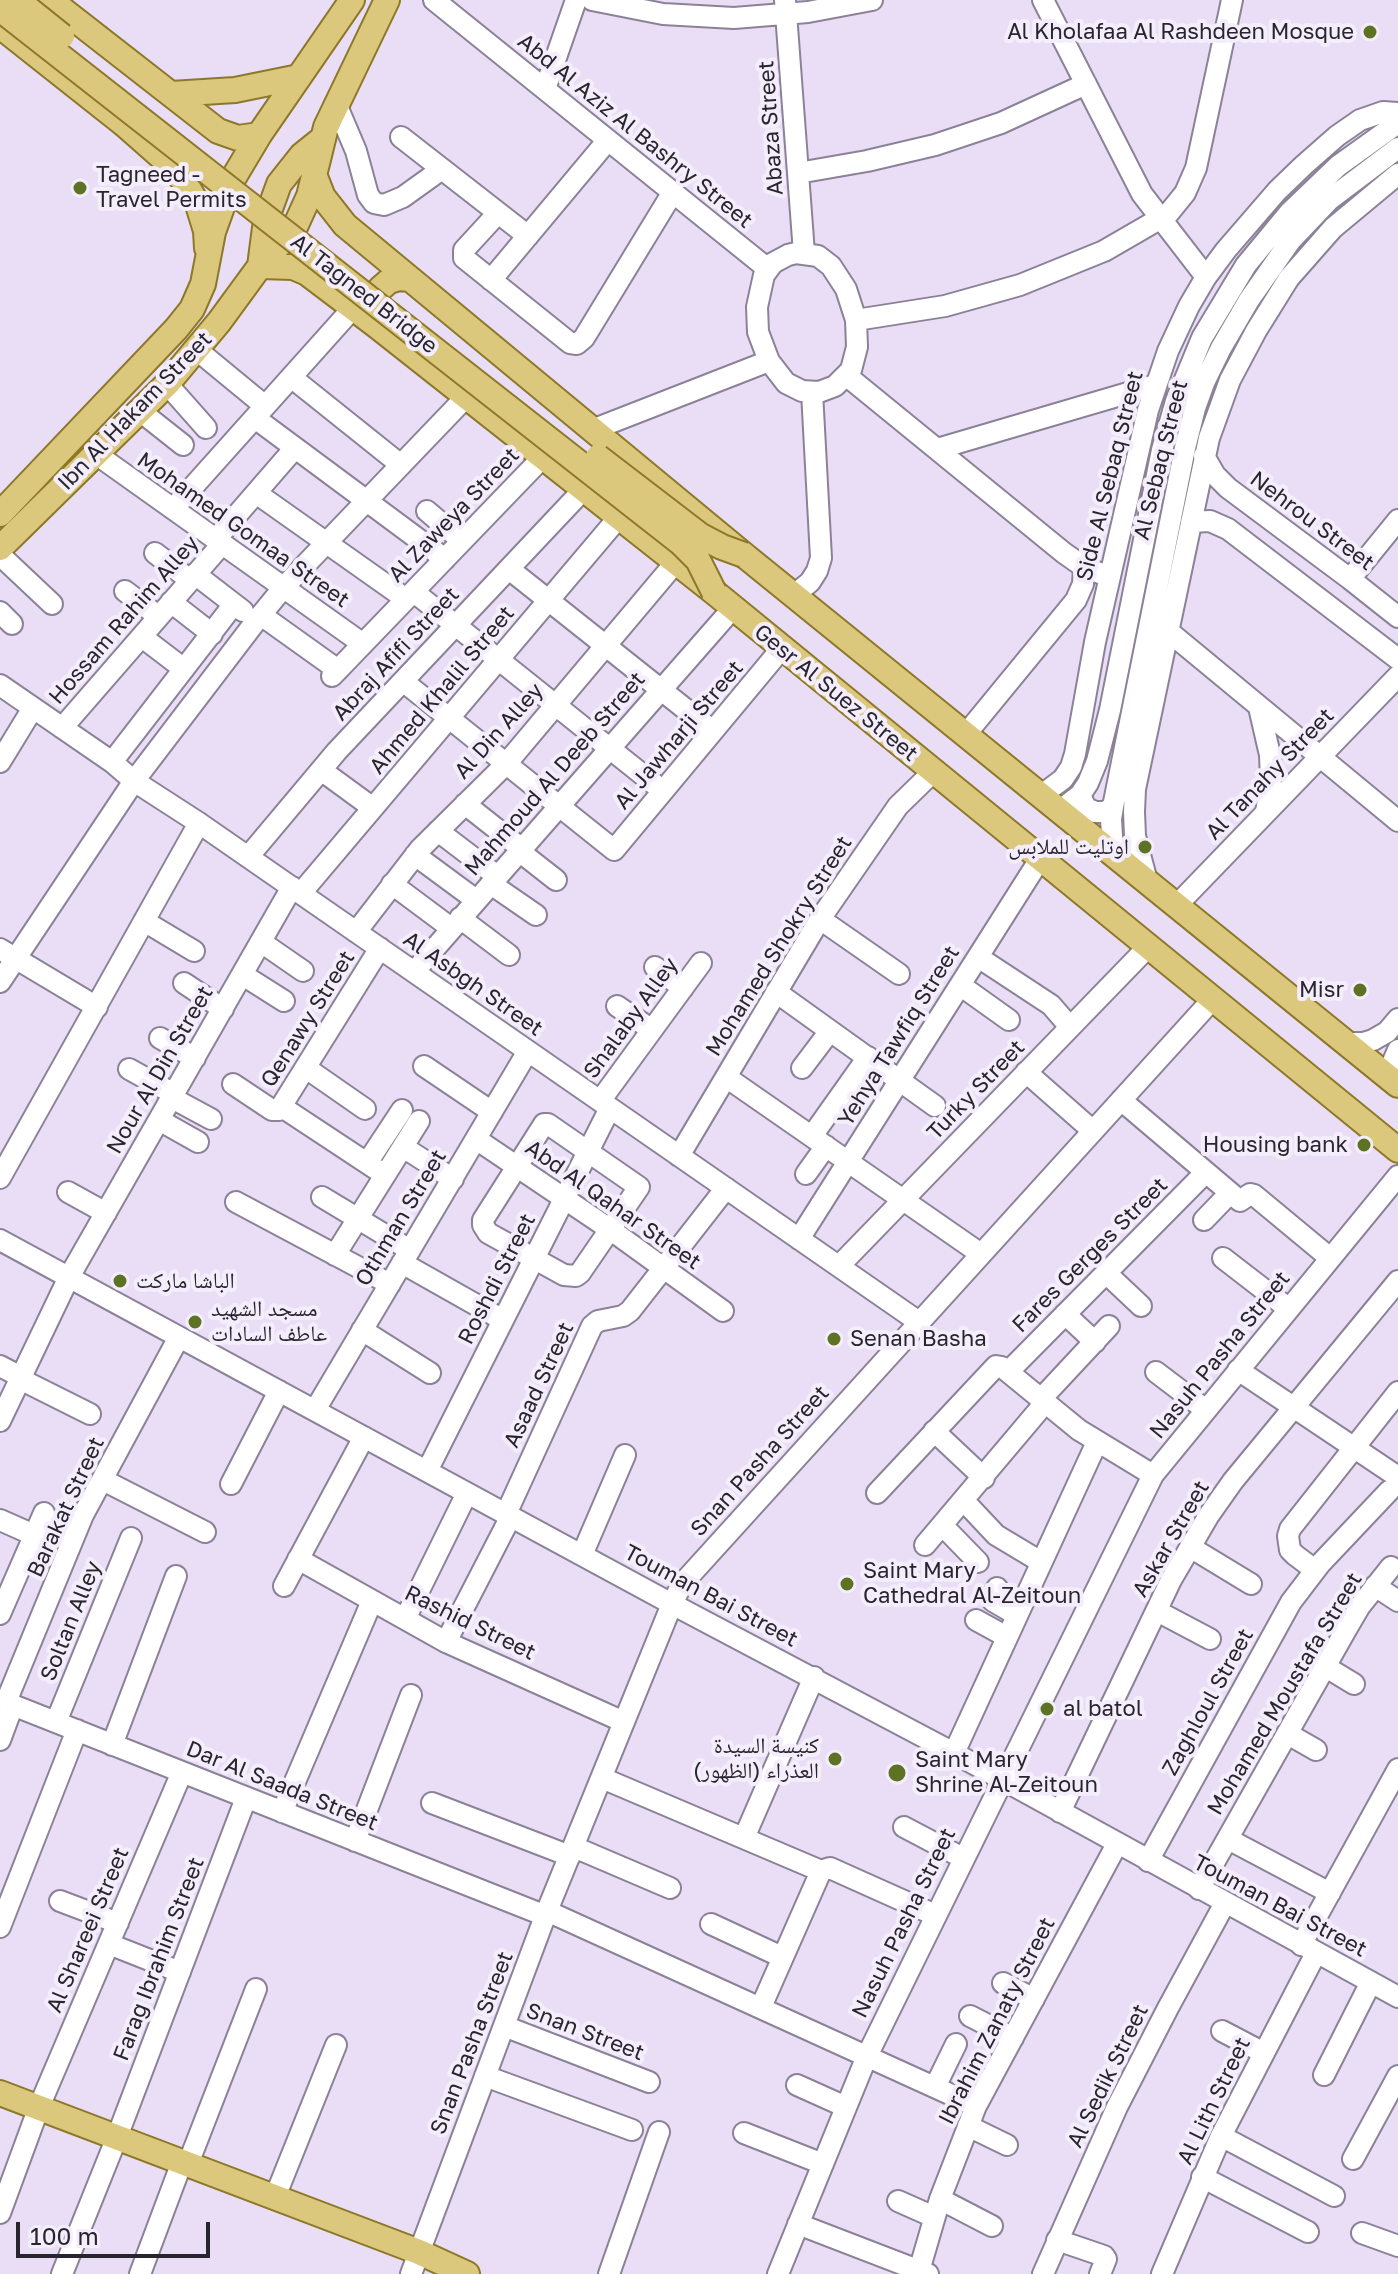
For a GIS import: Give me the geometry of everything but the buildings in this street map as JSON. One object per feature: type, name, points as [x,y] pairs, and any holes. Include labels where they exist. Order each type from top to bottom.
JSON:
[{"type":"main road","name":"Al Tagned Bridge","points":[[17,0],[399,303],[692,529],[722,547],[744,555]]},
{"type":"main road","points":[[50,0],[218,131],[238,138],[259,135]]},
{"type":"main road","name":"Ibn Al Hakam Street","points":[[0,514],[192,309],[203,284],[213,232],[226,194],[244,158],[352,0]]},
{"type":"main road","name":"Ibn Al Hakam Street","points":[[0,548],[167,384],[197,350],[260,266],[295,227],[306,207],[322,139],[336,104],[387,0]]},
{"type":"main road","name":"Al Tagned Bridge","points":[[0,9],[681,543],[698,560],[714,592]]},
{"type":"main road","points":[[0,26],[124,124],[184,181],[198,205],[206,231],[208,258]]},
{"type":"main road","points":[[124,124],[133,122],[149,110],[156,92],[163,88],[235,90],[299,77]]},
{"type":"main road","points":[[260,266],[266,220],[279,184],[302,155],[322,139]]},
{"type":"main road","points":[[314,174],[323,197],[337,217],[410,279],[744,555],[1396,1083]]},
{"type":"main road","name":"Gesr Al Suez Street","points":[[260,266],[293,267],[307,273],[377,326],[714,592],[1398,1150]]},
{"type":"main road","points":[[377,326],[372,306],[375,296],[389,281],[410,279]]},
{"type":"main road","points":[[0,2093],[275,2197],[415,2263],[467,2274]]},
{"type":"street","name":"Abd Al Aziz Al Bashry Street","points":[[434,0],[768,269]]},
{"type":"street","points":[[545,89],[576,0]]},
{"type":"street","points":[[592,0],[646,11],[734,18],[786,8],[872,0]]},
{"type":"street","points":[[1043,0],[1142,194],[1206,277]]},
{"type":"street","points":[[856,320],[933,309],[1020,285],[1104,251],[1160,220],[1180,200],[1196,168],[1232,0]]},
{"type":"street","name":"Abaza Street","points":[[786,8],[804,253]]},
{"type":"street","points":[[798,173],[890,157],[957,138],[1023,114],[1086,84]]},
{"type":"street","points":[[336,104],[353,143],[368,195],[374,203],[384,205],[403,197],[442,169]]},
{"type":"street","name":"Side Al Sebaq Street","points":[[1038,794],[1055,785],[1071,767],[1095,642],[1148,410],[1168,351],[1189,306],[1226,250],[1277,191],[1337,136],[1360,120],[1383,112],[1398,113]]},
{"type":"street","name":"Al Sebaq Street","points":[[1113,853],[1113,807],[1135,744],[1175,546],[1201,366],[1218,308],[1246,265],[1278,225],[1313,189],[1358,150],[1398,123]]},
{"type":"street","points":[[401,137],[528,236]]},
{"type":"street","points":[[491,280],[608,140]]},
{"type":"street","name":"Al Sebaq Street","points":[[1059,811],[1080,795],[1097,761],[1162,450],[1176,401],[1226,337],[1291,240],[1329,200],[1398,148]]},
{"type":"street","points":[[1147,881],[1139,859],[1134,812],[1135,744],[1168,631],[1175,546],[1191,522],[1204,456],[1230,380],[1256,331],[1299,265],[1339,222],[1398,174]]},
{"type":"street","points":[[498,213],[463,254],[465,259],[570,343],[580,343],[673,192]]},
{"type":"street","points":[[1226,250],[1246,265]]},
{"type":"street","points":[[804,253],[824,260],[836,274],[849,297],[856,320],[856,357],[847,376],[835,386],[812,392],[786,383],[769,361],[758,332],[756,312],[760,283],[768,269],[780,258],[804,253]]},
{"type":"street","points":[[173,509],[353,308]]},
{"type":"street","points":[[197,350],[294,449],[445,559]]},
{"type":"street","points":[[1168,351],[1230,380]]},
{"type":"street","points":[[592,430],[769,361]]},
{"type":"street","points":[[847,376],[1064,553],[1084,567],[1110,577]]},
{"type":"street","points":[[291,377],[401,465]]},
{"type":"street","points":[[167,384],[206,428]]},
{"type":"street","points":[[937,449],[1155,385]]},
{"type":"street","points":[[794,595],[814,577],[821,558],[812,392]]},
{"type":"street","points":[[0,982],[8,954],[134,781],[259,618],[283,588],[467,396]]},
{"type":"street","points":[[140,411],[183,445]]},
{"type":"street","name":"Hossam Rahim Alley","points":[[62,728],[180,592],[294,449]]},
{"type":"street","name":"Mohamed Gomaa Street","points":[[96,454],[363,644]]},
{"type":"street","name":"Nehrou Street","points":[[1204,456],[1215,475],[1228,488],[1396,614]]},
{"type":"street","name":"Al Zaweya Street","points":[[259,618],[335,673],[543,457]]},
{"type":"street","name":"Abraj Afifi Street","points":[[248,857],[321,770],[584,489]]},
{"type":"street","points":[[256,493],[326,543],[456,625],[663,791]]},
{"type":"street","points":[[1228,529],[1231,511],[1246,501]]},
{"type":"street","points":[[427,511],[462,541]]},
{"type":"street","name":"Ahmed Khalil Street","points":[[296,890],[373,808],[619,517]]},
{"type":"street","points":[[1350,579],[1398,520]]},
{"type":"street","points":[[1191,522],[1210,521],[1228,529],[1398,659]]},
{"type":"street","points":[[0,555],[52,604]]},
{"type":"street","points":[[151,558],[212,634]]},
{"type":"street","name":"Al Din Alley","points":[[356,932],[415,855],[506,764],[676,562]]},
{"type":"street","points":[[966,734],[1079,595],[1084,567]]},
{"type":"street","points":[[509,569],[713,731]]},
{"type":"street","points":[[125,591],[180,592],[234,604],[259,618]]},
{"type":"street","points":[[112,762],[234,604]]},
{"type":"street","name":"Mahmoud Al Deeb Street","points":[[414,972],[733,608]]},
{"type":"street","points":[[1058,624],[1071,622],[1080,625],[1095,642],[1120,655]]},
{"type":"street","points":[[1168,631],[1398,821]]},
{"type":"street","points":[[142,637],[184,669]]},
{"type":"street","name":"Al Jawharji Street","points":[[558,807],[611,850],[616,850],[782,648]]},
{"type":"street","name":"Al Tanahy Street","points":[[1176,906],[1398,676]]},
{"type":"street","points":[[404,682],[558,807]]},
{"type":"street","name":"Al Asbgh Street","points":[[0,685],[112,762],[134,781],[919,1322]]},
{"type":"street","points":[[1259,707],[1270,755],[1271,780],[1266,812]]},
{"type":"street","points":[[1,757],[33,708]]},
{"type":"street","points":[[321,770],[373,808]]},
{"type":"street","name":"Mohamed Shokry Street","points":[[679,1156],[820,919],[898,806],[933,772]]},
{"type":"street","points":[[1080,795],[1086,808],[1095,812],[1105,812],[1113,807]]},
{"type":"street","points":[[465,804],[556,880]]},
{"type":"street","points":[[0,1178],[199,823]]},
{"type":"street","points":[[438,831],[536,915]]},
{"type":"street","points":[[415,855],[476,900]]},
{"type":"street","name":"Yehya Tawfiq Street","points":[[799,1239],[1040,859]]},
{"type":"street","points":[[392,884],[509,955]]},
{"type":"street","name":"Nour Al Din Street","points":[[0,1421],[69,1277],[261,942],[296,890]]},
{"type":"street","points":[[820,919],[899,974]]},
{"type":"street","points":[[144,921],[194,951]]},
{"type":"street","points":[[261,942],[303,971]]},
{"type":"street","name":"Turky Street","points":[[839,1266],[1148,947]]},
{"type":"street","name":"Qenawy Street","points":[[233,1084],[272,1110],[279,1110],[380,948]]},
{"type":"street","points":[[8,954],[97,1007]]},
{"type":"street","points":[[978,957],[1051,1005],[1070,1027]]},
{"type":"street","name":"Shalaby Alley","points":[[605,1104],[652,1030],[701,963]]},
{"type":"street","points":[[655,967],[683,988]]},
{"type":"street","points":[[243,975],[284,1001]]},
{"type":"street","points":[[184,983],[223,1009]]},
{"type":"street","points":[[960,985],[1009,1020]]},
{"type":"street","points":[[776,992],[935,1106]]},
{"type":"street","name":"Snan Pasha Street","points":[[415,2263],[546,1914],[672,1604],[689,1574],[1212,1000]]},
{"type":"street","points":[[617,1006],[652,1030]]},
{"type":"street","points":[[1346,1043],[1373,1040],[1387,1032],[1398,1019]]},
{"type":"street","points":[[802,1068],[830,1031]]},
{"type":"street","points":[[160,1038],[195,1058]]},
{"type":"street","points":[[1396,1083],[1392,1064],[1398,1050]]},
{"type":"street","name":"Othman Street","points":[[315,1410],[528,1051]]},
{"type":"street","points":[[806,1174],[819,1141],[868,1057]]},
{"type":"street","points":[[424,1066],[492,1112]]},
{"type":"street","points":[[306,1068],[365,1109]]},
{"type":"street","points":[[129,1069],[211,1119]]},
{"type":"street","points":[[1026,1072],[1093,1131]]},
{"type":"street","points":[[726,1077],[981,1254]]},
{"type":"street","points":[[383,1098],[416,1120]]},
{"type":"street","points":[[1121,1100],[1230,1193],[1241,1201],[1250,1194],[1254,1195],[1330,1258]]},
{"type":"street","name":"Roshdi Street","points":[[427,1471],[565,1199],[588,1151],[605,1104]]},
{"type":"street","points":[[282,1107],[385,1175]]},
{"type":"street","points":[[159,1120],[198,1142]]},
{"type":"street","points":[[367,1163],[416,1120]]},
{"type":"street","points":[[335,1255],[403,1147],[416,1120]]},
{"type":"street","points":[[548,1124],[588,1151],[636,1183],[639,1189],[580,1273],[576,1276],[564,1275],[488,1233],[483,1220],[542,1126],[548,1124]]},
{"type":"street","name":"Abd Al Qahar Street","points":[[476,1139],[611,1230],[723,1311]]},
{"type":"street","points":[[403,1147],[453,1179]]},
{"type":"street","name":"Fares Gerges Street","points":[[877,1493],[934,1431],[1065,1314],[1206,1172]]},
{"type":"street","name":"Nasuh Pasha Street","points":[[778,2274],[867,2056],[1153,1475],[1398,1176]]},
{"type":"street","name":"Asaad Street","points":[[446,1642],[508,1515],[592,1326],[598,1321],[623,1316],[630,1311],[726,1188]]},
{"type":"street","points":[[68,1192],[106,1213]]},
{"type":"street","points":[[1204,1220],[1230,1193]]},
{"type":"street","points":[[322,1197],[358,1218],[406,1257],[503,1320]]},
{"type":"street","points":[[236,1202],[390,1284]]},
{"type":"street","name":"Touman Bai Street","points":[[0,1240],[672,1604],[814,1677],[1398,1997]]},
{"type":"street","points":[[1223,1258],[1289,1309]]},
{"type":"street","points":[[1106,1273],[1141,1306]]},
{"type":"street","name":"Askar Street","points":[[1060,1812],[1190,1547],[1233,1481],[1398,1281]]},
{"type":"street","points":[[1065,1314],[1095,1342]]},
{"type":"street","points":[[925,1545],[984,1478],[1042,1402],[1109,1326]]},
{"type":"street","points":[[362,1330],[430,1373]]},
{"type":"street","name":"Barakat Street","points":[[0,1740],[6,1703],[83,1515],[179,1337]]},
{"type":"street","points":[[0,1366],[90,1414]]},
{"type":"street","points":[[1238,1370],[1355,1448],[1393,1484]]},
{"type":"street","points":[[999,1371],[1097,1442],[1153,1475]]},
{"type":"street","points":[[1156,1372],[1206,1410]]},
{"type":"street","points":[[231,1484],[279,1391]]},
{"type":"street","points":[[1315,1570],[1290,1550],[1290,1529],[1398,1392]]},
{"type":"street","points":[[934,1431],[984,1478]]},
{"type":"street","points":[[284,1586],[364,1437]]},
{"type":"street","points":[[954,1753],[1017,1615],[1025,1579],[1041,1562],[1060,1509],[1097,1442]]},
{"type":"street","points":[[582,1555],[625,1455]]},
{"type":"street","points":[[103,1480],[205,1532]]},
{"type":"street","name":"Zaghloul Street","points":[[1148,1861],[1285,1614],[1315,1570],[1393,1484]]},
{"type":"street","points":[[405,1619],[467,1493]]},
{"type":"street","points":[[964,1501],[996,1535],[1041,1562]]},
{"type":"street","points":[[0,1614],[8,1574],[34,1535],[44,1513]]},
{"type":"street","points":[[0,1520],[34,1535]]},
{"type":"street","points":[[943,1526],[978,1562]]},
{"type":"street","name":"Soltan Alley","points":[[56,1722],[131,1538]]},
{"type":"street","points":[[1190,1547],[1251,1584]]},
{"type":"street","name":"Rashid Street","points":[[298,1559],[446,1642],[624,1722]]},
{"type":"street","name":"Mohamed Moustafa Street","points":[[1199,1889],[1353,1617],[1391,1567]]},
{"type":"street","points":[[112,1745],[176,1576]]},
{"type":"street","points":[[1375,1586],[1398,1601]]},
{"type":"street","points":[[997,1588],[992,1596],[993,1601],[1017,1615]]},
{"type":"street","points":[[282,1812],[372,1601]]},
{"type":"street","points":[[1157,1611],[1210,1639]]},
{"type":"street","points":[[976,1620],[1007,1637]]},
{"type":"street","points":[[1326,1667],[1354,1684]]},
{"type":"street","points":[[744,1838],[814,1677]]},
{"type":"street","points":[[355,1841],[411,1695]]},
{"type":"street","name":"Dar Al Saada Street","points":[[6,1703],[546,1914],[761,2007],[976,2106]]},
{"type":"street","points":[[0,1927],[77,1730]]},
{"type":"street","points":[[1288,1734],[1316,1750]]},
{"type":"street","name":"Al Lith Street","points":[[1162,2274],[1202,2177],[1264,2053],[1330,1893],[1398,1769]]},
{"type":"street","name":"Al Shareei Street","points":[[0,2213],[39,2107],[182,1772]]},
{"type":"street","points":[[602,1778],[935,1915]]},
{"type":"street","name":"Farag Ibrahim Street","points":[[62,2274],[246,1798]]},
{"type":"street","points":[[432,1803],[670,1888]]},
{"type":"street","points":[[904,1827],[963,1858]]},
{"type":"street","points":[[1228,1839],[1330,1893]]},
{"type":"street","name":"Ibrahim Zanaty Street","points":[[923,2272],[937,2208],[976,2106],[1117,1844]]},
{"type":"street","points":[[761,2007],[825,1870]]},
{"type":"street","points":[[60,1901],[118,1923]]},
{"type":"street","name":"Al Sedik Street","points":[[1043,2274],[1117,2107],[1225,1903]]},
{"type":"street","points":[[711,1924],[782,1957]]},
{"type":"street","points":[[109,1944],[180,1972]]},
{"type":"street","points":[[1324,2075],[1371,1982]]},
{"type":"street","points":[[1003,1983],[1034,1999]]},
{"type":"street","points":[[140,2274],[256,1989]]},
{"type":"street","points":[[970,2016],[1013,2038]]},
{"type":"street","name":"Snan Street","points":[[504,2026],[649,2082]]},
{"type":"street","points":[[1222,2031],[1264,2053]]},
{"type":"street","points":[[935,2087],[956,2044]]},
{"type":"street","points":[[275,2197],[336,2045]]},
{"type":"street","points":[[485,2076],[632,2130]]},
{"type":"street","points":[[1353,2159],[1398,2076]]},
{"type":"street","points":[[797,2085],[846,2107]]},
{"type":"street","points":[[968,2126],[1007,2145]]},
{"type":"street","points":[[609,2274],[659,2132]]},
{"type":"street","points":[[744,2133],[823,2164]]},
{"type":"street","points":[[1221,2136],[1334,2196]]},
{"type":"street","points":[[1202,2177],[1308,2232]]},
{"type":"street","points":[[898,2201],[937,2208],[992,2226]]},
{"type":"street","points":[[798,2224],[888,2266],[923,2272]]},
{"type":"street","points":[[1362,2233],[1398,2246]]},
{"type":"street","points":[[1057,2240],[1104,2256],[1106,2259],[1100,2274]]},
{"type":"place","name":"Al Kholafaa Al Rashdeen Mosque","points":[[1370,32]]},
{"type":"place","name":"Tagneed - Travel Permits","points":[[80,188]]},
{"type":"place","name":"اوتليت للملابس","points":[[1145,847]]},
{"type":"place","name":"Misr","points":[[1360,990]]},
{"type":"place","name":"Housing bank","points":[[1364,1145]]},
{"type":"place","name":"الباشا ماركت","points":[[120,1281]]},
{"type":"place","name":"مسجد الشهيد عاطف السادات","points":[[195,1322]]},
{"type":"place","name":"Senan Basha","points":[[834,1339]]},
{"type":"place","name":"Saint Mary Cathedral Al-Zeitoun","points":[[847,1584]]},
{"type":"place","name":"al batol","points":[[1047,1709]]},
{"type":"place","name":"كنيسة السيدة العذراء (الظهور)","points":[[835,1759]]},
{"type":"place","name":"Saint Mary Shrine Al-Zeitoun","points":[[897,1773]]}]
